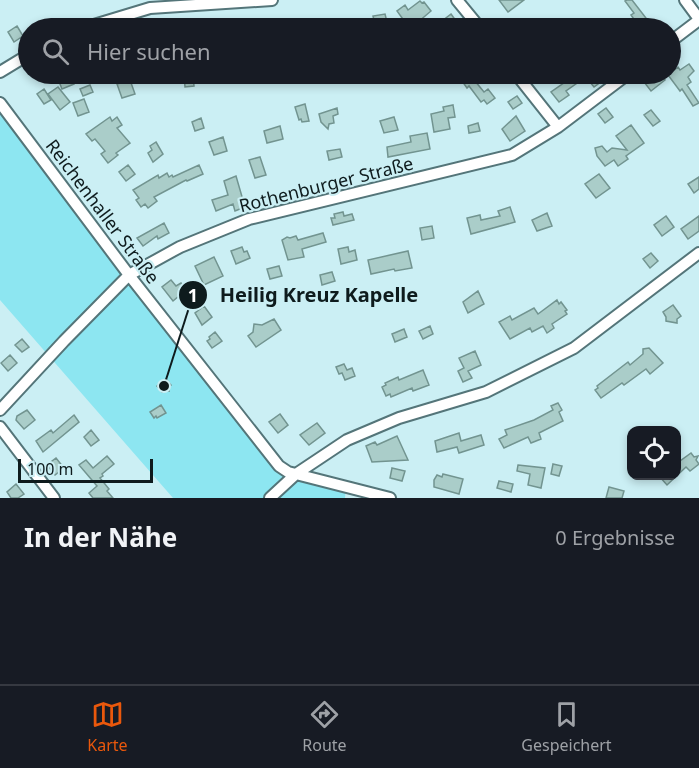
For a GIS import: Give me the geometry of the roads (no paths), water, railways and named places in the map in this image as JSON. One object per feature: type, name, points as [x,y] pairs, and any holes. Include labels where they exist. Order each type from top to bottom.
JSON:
[{"type":"street","points":[[117,18],[150,8],[272,0]]},
{"type":"street","points":[[457,0],[472,18]]},
{"type":"street","points":[[681,34],[699,20],[685,0]]},
{"type":"street","points":[[0,72],[18,61]]},
{"type":"street","points":[[524,84],[558,127]]},
{"type":"street","name":"Rothenburger Straße","points":[[0,410],[64,341],[129,275],[141,266],[180,247],[249,219],[512,155],[558,127],[615,84]]},
{"type":"street","name":"Reichenhaller Straße","points":[[0,103],[129,275],[279,466],[296,474]]},
{"type":"street","points":[[270,498],[296,474],[347,440],[399,418],[486,392],[574,348],[699,253]]},
{"type":"street","points":[[0,427],[54,498]]},
{"type":"street","points":[[296,474],[390,498]]},
{"type":"place","name":"Heilig Kreuz Kapelle","points":[[164,386]]}]
